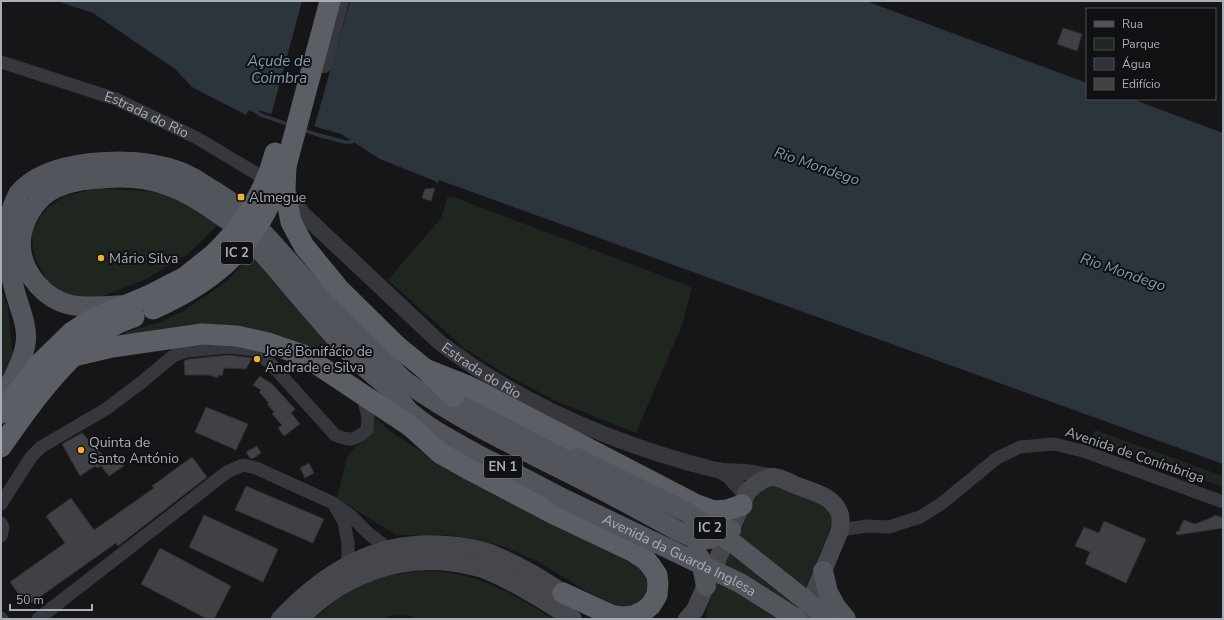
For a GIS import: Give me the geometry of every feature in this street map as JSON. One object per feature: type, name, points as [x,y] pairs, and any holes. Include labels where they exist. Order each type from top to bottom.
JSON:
[{"type":"highway","name":"IC 2","points":[[1,447],[44,389],[74,356],[97,335],[132,317],[198,268],[228,240],[250,211],[261,191],[272,165],[317,1]]},
{"type":"highway","name":"IC 2","points":[[1,413],[40,363],[72,332],[89,321],[127,305],[151,303],[193,290],[211,277],[240,250],[263,219],[291,164],[330,1]]},
{"type":"highway","points":[[291,164],[285,191],[290,222],[304,246],[392,354],[468,386],[695,504],[714,511],[727,510],[744,500]]},
{"type":"highway","points":[[74,356],[112,347],[202,334],[237,336],[268,343],[303,355],[410,426],[440,452],[470,470],[552,513],[632,551],[646,560],[657,575],[657,595],[651,605],[644,611],[633,616],[623,617],[611,614],[564,593]]},
{"type":"highway","points":[[425,369],[454,397]]},
{"type":"highway","points":[[410,426],[447,438]]},
{"type":"main road","points":[[1,400],[13,378],[24,352],[26,337],[24,319],[6,266],[1,234],[3,223],[17,195],[40,176],[60,168],[101,162],[152,164],[181,172],[200,182],[235,205],[252,220],[332,311],[392,354],[404,380],[459,417],[678,531],[699,540],[731,530]]},
{"type":"main road","points":[[127,305],[94,306],[70,304],[55,299],[30,275],[24,262],[21,250],[21,236],[26,220],[35,204],[44,195],[66,184],[82,180],[127,176],[171,186],[199,199],[245,234],[329,331],[358,362],[392,392],[411,412],[447,438]]},
{"type":"main road","name":"Avenida da Guarda Inglesa","points":[[392,354],[426,384],[686,512],[737,546],[829,619]]},
{"type":"main road","points":[[392,392],[417,403],[457,429],[690,547],[697,552],[701,560],[706,586]]},
{"type":"main road","name":"EN 1","points":[[447,438],[558,496]]},
{"type":"main road","points":[[693,616],[744,500],[756,483],[773,477],[824,496],[833,503],[839,511],[841,519],[840,530],[803,619]]},
{"type":"main road","name":"Avenida da Guarda Inglesa","points":[[558,496],[740,583],[797,619]]},
{"type":"main road","points":[[280,619],[311,589],[348,564],[389,549],[412,545],[437,544],[462,546],[486,552],[525,568],[602,619]]},
{"type":"main road","points":[[300,619],[323,598],[348,582],[365,574],[388,565],[429,560],[481,568],[525,588],[573,619]]},
{"type":"main road","points":[[824,571],[828,592],[836,607],[846,619]]},
{"type":"street","points":[[288,191],[291,164],[341,1]]},
{"type":"street","name":"Estrada do Rio","points":[[1,62],[116,99],[197,138],[288,191],[303,214],[439,342],[459,358],[550,410],[631,444],[673,458],[718,470],[748,472],[773,477]]},
{"type":"street","points":[[1,504],[31,457],[41,447],[106,409],[173,356],[187,351],[229,347],[255,350],[272,365],[335,435],[348,440],[359,437],[367,430],[368,417],[362,394]]},
{"type":"street","name":"Avenida de Conímbriga","points":[[840,530],[867,526],[889,527],[920,517],[941,504],[997,458],[1020,447],[1054,444],[1083,451],[1223,502]]},
{"type":"street","points":[[38,619],[227,472],[243,465],[256,468],[333,503],[350,515],[369,534],[389,549]]},
{"type":"street","name":"Estrada do Rio","points":[[718,470],[729,476],[744,500]]},
{"type":"street","points":[[333,503],[344,522],[348,543],[348,564]]},
{"type":"street","name":"Avenida de Conímbriga","points":[[839,511],[867,526]]},
{"type":"street","points":[[1,523],[3,528],[1,536]]},
{"type":"green space","points":[[97,188],[160,192],[207,214],[218,225],[188,254],[144,280],[98,298],[68,296],[46,279],[35,258],[31,232],[46,209],[63,197]]},
{"type":"green space","points":[[453,197],[692,287],[682,325],[636,433],[556,401],[510,377],[465,349],[388,280],[441,218],[447,198]]},
{"type":"green space","points":[[252,254],[334,349],[334,356],[275,334],[246,327],[213,324],[127,337],[125,332],[160,322],[185,310],[227,281]]},
{"type":"green space","points":[[1,289],[8,307],[13,358],[1,376]]},
{"type":"green space","points":[[375,417],[390,431],[454,473],[559,524],[645,570],[650,587],[648,596],[635,608],[613,604],[586,591],[539,562],[507,548],[479,540],[447,535],[396,535],[337,498],[347,457],[355,447],[369,437],[373,429]]},
{"type":"green space","points":[[1095,430],[1223,476],[1223,487],[1092,440]]},
{"type":"green space","points":[[778,484],[815,500],[828,510],[832,518],[832,524],[793,619],[706,619],[707,607],[751,499],[767,485]]},
{"type":"green space","points":[[430,571],[464,576],[479,580],[509,593],[553,619],[418,619],[405,615],[395,615],[383,619],[314,619],[335,601],[359,586],[394,575]]},
{"type":"water","points":[[57,1],[310,1],[320,5],[323,1],[866,1],[1086,83],[1086,100],[1135,100],[1223,133],[1223,464],[439,180],[437,184],[435,181],[380,159],[341,134],[261,111],[252,112],[249,110],[246,115],[192,87],[175,69],[93,13]]},
{"type":"pier","points":[[302,1],[314,1],[334,7],[321,1],[350,1],[314,128],[271,116]]},
{"type":"building","points":[[1063,28],[1082,34],[1077,51],[1057,44]]},
{"type":"building","points":[[435,188],[431,201],[422,198],[425,189]]},
{"type":"building","points":[[229,355],[252,358],[246,369],[224,368],[222,376],[218,375],[218,378],[209,375],[185,375],[184,361],[189,359]]},
{"type":"building","points":[[260,376],[272,384],[295,409],[291,413],[300,424],[284,436],[278,428],[282,425],[272,414],[274,412],[267,404],[269,403],[259,392],[261,390],[253,385]]},
{"type":"building","points":[[206,407],[248,424],[236,450],[195,432]]},
{"type":"building","name":"Quinta de Santo António","points":[[82,433],[108,461],[115,455],[124,466],[109,476],[101,466],[97,468],[95,466],[80,476],[62,444]]},
{"type":"building","points":[[257,446],[261,453],[252,459],[246,452]]},
{"type":"building","points":[[192,457],[207,477],[118,546],[116,543],[27,606],[10,582],[65,543],[46,516],[71,498],[94,530],[154,488],[152,486]]},
{"type":"building","points":[[309,463],[314,473],[305,478],[300,468]]},
{"type":"building","points":[[246,486],[324,519],[313,543],[235,510]]},
{"type":"building","points":[[204,515],[278,549],[263,582],[189,547]]},
{"type":"building","points":[[1214,515],[1223,518],[1223,528],[1177,535],[1176,532],[1181,530],[1179,529],[1184,520],[1195,524],[1213,517]]},
{"type":"building","points":[[1104,521],[1146,539],[1126,583],[1085,564],[1090,552],[1075,546],[1084,527],[1099,533]]},
{"type":"building","points":[[160,548],[231,586],[214,619],[207,619],[141,584]]},
{"type":"waterway","points":[[252,109],[261,115],[290,125]]},
{"type":"waterway","points":[[303,130],[345,142],[352,142],[354,139]]},
{"type":"place","name":"Almegue","points":[[241,197]]},
{"type":"place","name":"Mário Silva","points":[[101,258]]},
{"type":"place","name":"José Bonifácio de Andrade e Silva","points":[[257,359]]},
{"type":"place","name":"Quinta de Santo António","points":[[81,450]]},
{"type":"water label","name":"Açude de Coimbra","points":[[279,70]]},
{"type":"water label","name":"Rio Mondego","points":[[817,166]]},
{"type":"water label","name":"Rio Mondego","points":[[1123,272]]}]
